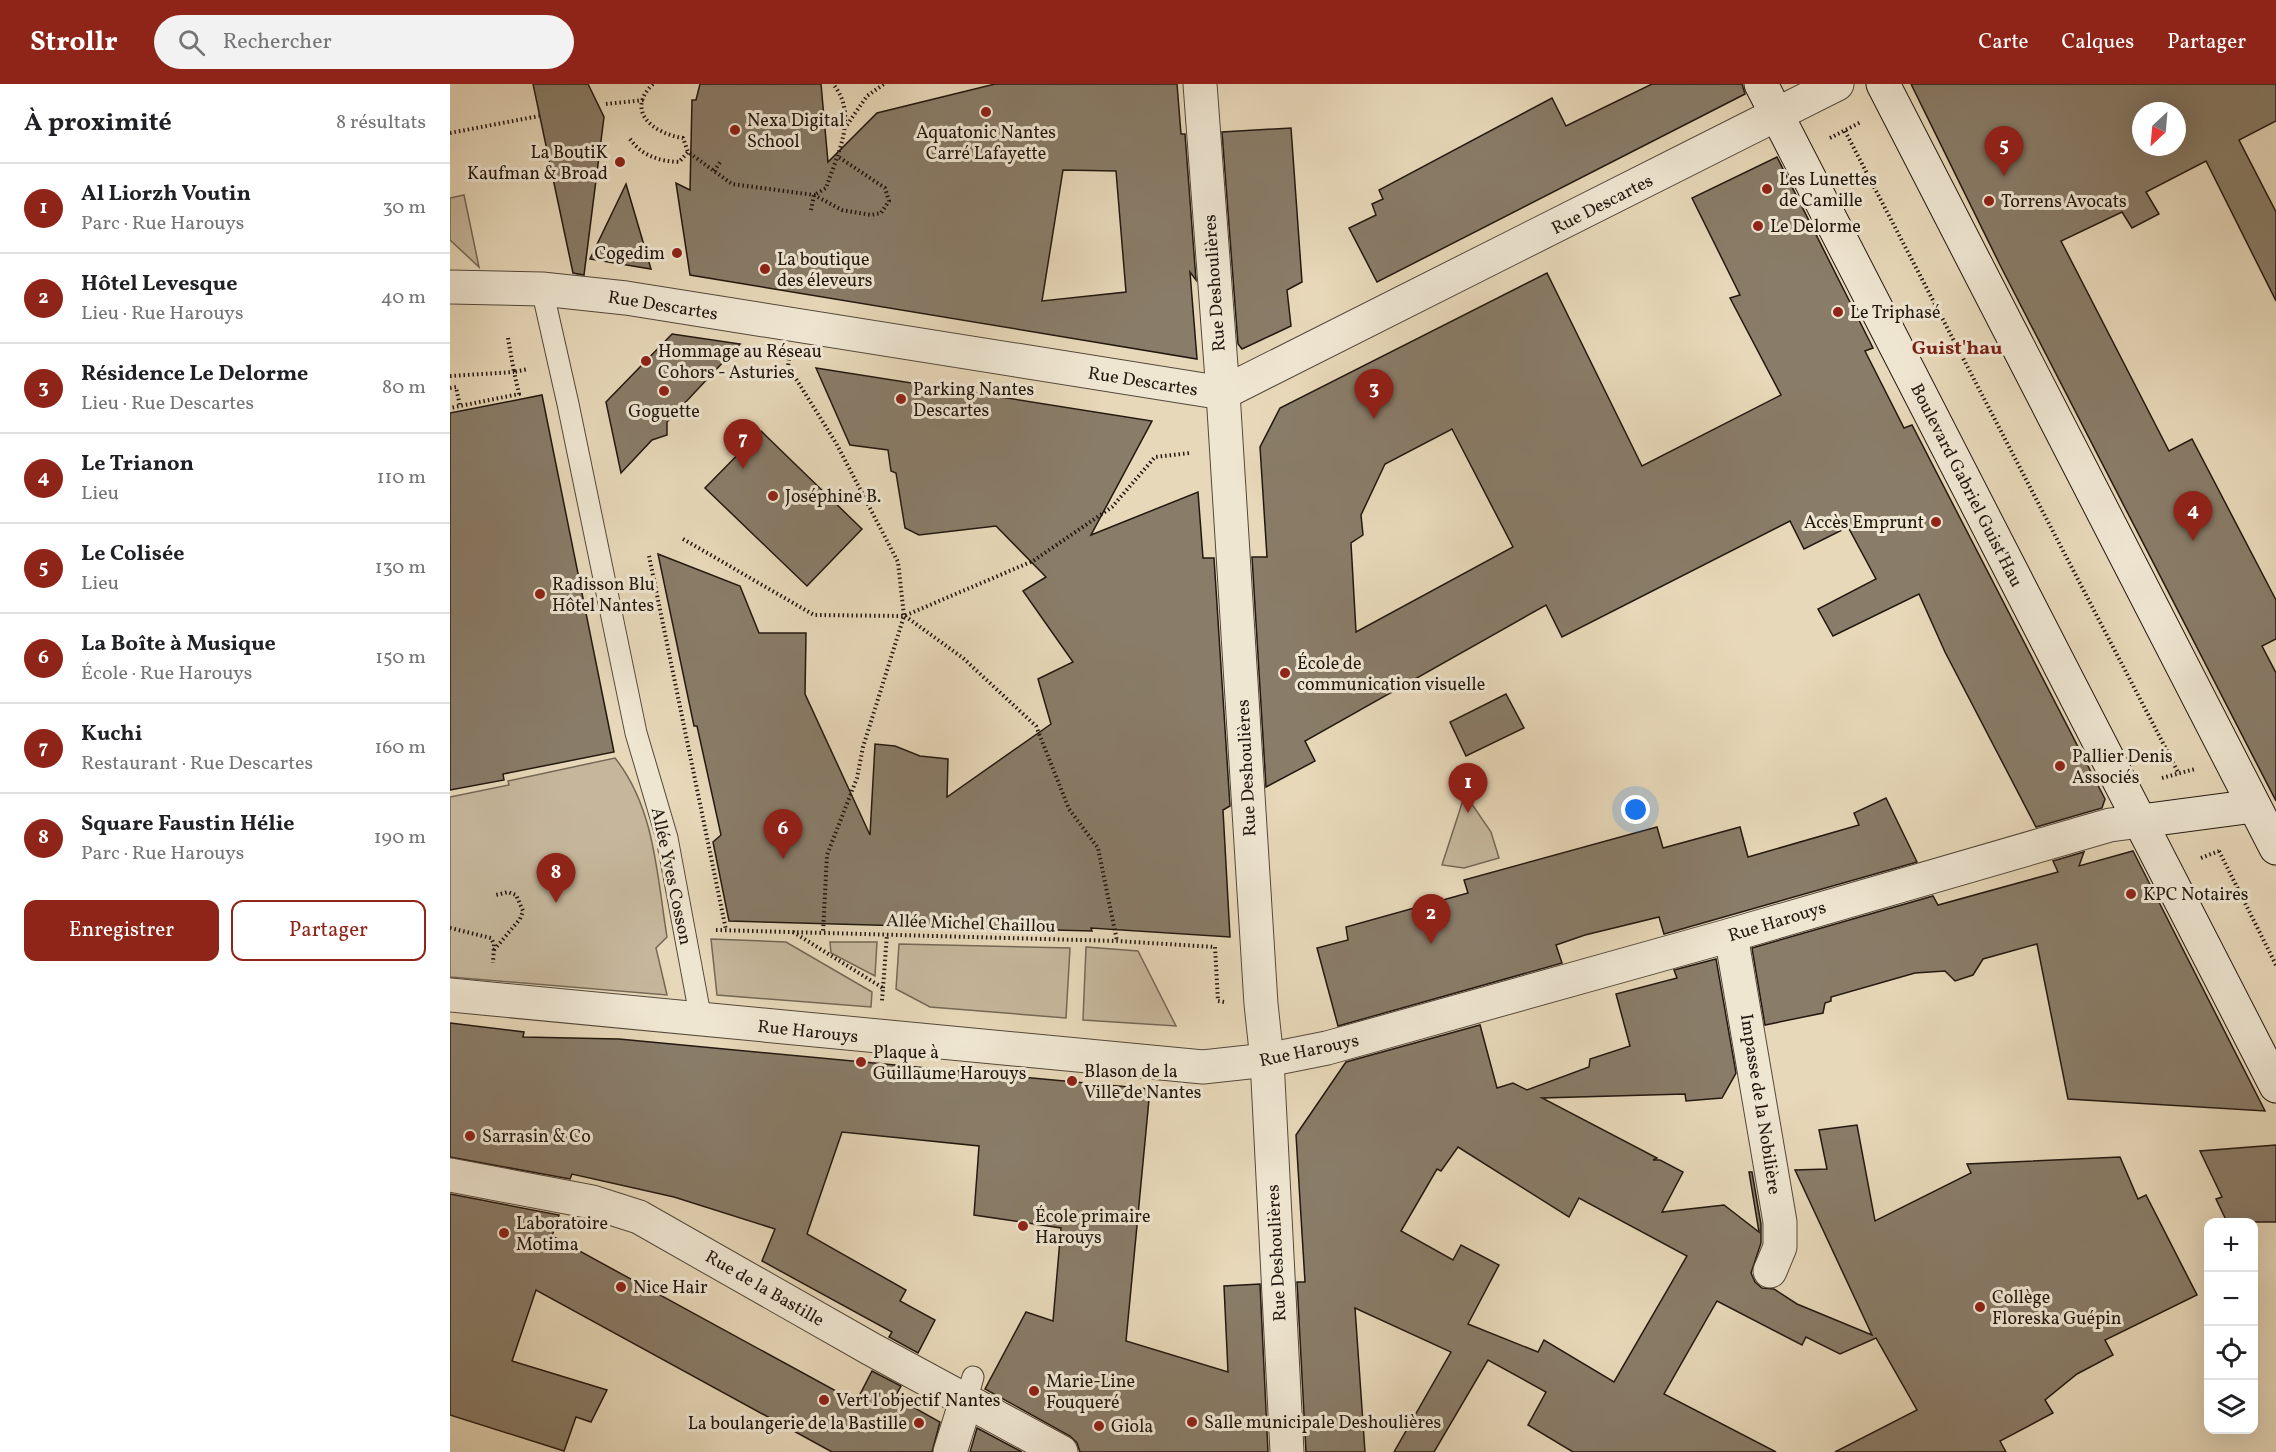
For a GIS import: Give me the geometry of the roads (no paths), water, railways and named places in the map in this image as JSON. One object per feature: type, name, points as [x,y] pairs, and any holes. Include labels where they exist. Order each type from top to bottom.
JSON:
[{"type":"street","name":"Rue Deshoulières","points":[[1200,84],[1227,449],[1259,986],[1267,1060],[1287,1452]]},
{"type":"street","name":"Boulevard Gabriel Guist'Hau","points":[[1761,84],[2276,1086]]},
{"type":"street","name":"Rue Descartes","points":[[450,287],[542,289],[626,298],[1223,393],[1837,84]]},
{"type":"street","points":[[1888,95],[2231,760],[2269,823]]},
{"type":"street","points":[[2141,820],[2269,823]]},
{"type":"street","name":"Rue Harouys","points":[[450,995],[1203,1067],[1267,1060],[1327,1048],[1731,935],[2110,825],[2141,820]]},
{"type":"street","name":"Impasse de la Nobilière","points":[[1731,935],[1780,1222],[1780,1247],[1770,1271]]},
{"type":"street","name":"Rue de la Bastille","points":[[450,1175],[592,1202],[639,1217],[970,1389],[1061,1452]]},
{"type":"street","points":[[950,1452],[970,1389]]},
{"type":"lane","name":"Allée Yves Cosson","points":[[542,289],[636,733],[667,838],[701,1020]]},
{"type":"place","name":"Aquatonic Nantes Carré Lafayette","points":[[986,112]]},
{"type":"place","name":"Nexa Digital School","points":[[735,130]]},
{"type":"place","name":"La BoutiK Kaufman & Broad","points":[[620,162]]},
{"type":"place","name":"Le Colisée","points":[[2004,176]]},
{"type":"place","name":"Les Lunettes de Camille","points":[[1767,189]]},
{"type":"place","name":"Torrens Avocats","points":[[1989,201]]},
{"type":"place","name":"Le Delorme","points":[[1758,226]]},
{"type":"place","name":"Cogedim","points":[[677,253]]},
{"type":"place","name":"La boutique des éleveurs","points":[[765,269]]},
{"type":"place","name":"Le Triphasé","points":[[1838,312]]},
{"type":"place","name":"Hommage au Réseau Cohors - Asturies","points":[[646,361]]},
{"type":"place","name":"Goguette","points":[[664,391]]},
{"type":"place","name":"Parking Nantes Descartes","points":[[901,399]]},
{"type":"place","name":"Résidence Le Delorme","points":[[1374,419]]},
{"type":"place","name":"Kuchi","points":[[743,469]]},
{"type":"place","name":"Joséphine B.","points":[[773,496]]},
{"type":"place","name":"Accès Emprunt","points":[[1936,522]]},
{"type":"place","name":"Le Trianon","points":[[2193,541]]},
{"type":"place","name":"Radisson Blu Hôtel Nantes","points":[[540,594]]},
{"type":"place","name":"École de communication visuelle","points":[[1285,673]]},
{"type":"place","name":"Pallier Denis Associés","points":[[2060,766]]},
{"type":"place","name":"Al Liorzh Voutin","points":[[1468,813]]},
{"type":"place","name":"La Boîte à Musique","points":[[783,859]]},
{"type":"place","name":"KPC Notaires","points":[[2131,894]]},
{"type":"place","name":"Square Faustin Hélie","points":[[556,903]]},
{"type":"place","name":"Hôtel Levesque","points":[[1431,944]]},
{"type":"place","name":"Plaque à Guillaume Harouys","points":[[861,1062]]},
{"type":"place","name":"Blason de la Ville de Nantes","points":[[1072,1081]]},
{"type":"place","name":"Sarrasin & Co","points":[[470,1136]]},
{"type":"place","name":"École primaire Harouys","points":[[1023,1226]]},
{"type":"place","name":"Laboratoire Motima","points":[[504,1233]]},
{"type":"place","name":"Nice Hair","points":[[621,1287]]},
{"type":"place","name":"Collège Floreska Guépin","points":[[1980,1307]]},
{"type":"place","name":"Marie-Line Fouqueré","points":[[1034,1391]]},
{"type":"place","name":"Vert l'objectif Nantes","points":[[824,1400]]},
{"type":"place","name":"Salle municipale Deshoulières","points":[[1192,1422]]},
{"type":"place","name":"La boulangerie de la Bastille","points":[[919,1423]]},
{"type":"place","name":"Giola","points":[[1099,1426]]},
{"type":"district","name":"Guist'hau","points":[[1957,347]]}]
